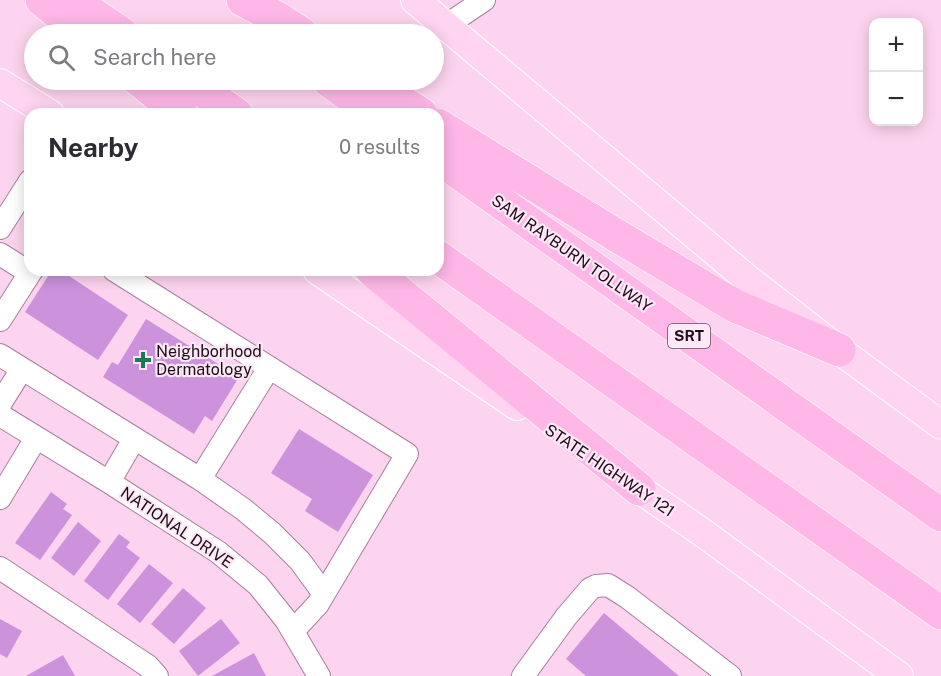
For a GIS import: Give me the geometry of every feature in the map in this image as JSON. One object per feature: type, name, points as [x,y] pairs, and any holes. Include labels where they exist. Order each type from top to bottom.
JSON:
[{"type":"highway","points":[[42,0],[72,24]]},
{"type":"highway","points":[[72,0],[107,24]]},
{"type":"highway","points":[[216,0],[251,24]]},
{"type":"highway","points":[[243,0],[287,24]]},
{"type":"highway","points":[[151,90],[174,108]]},
{"type":"highway","points":[[201,90],[227,108]]},
{"type":"highway","points":[[342,90],[368,108]]},
{"type":"highway","points":[[384,90],[412,108]]},
{"type":"highway","points":[[444,129],[735,306],[839,350]]},
{"type":"highway","name":"SAM RAYBURN TOLLWAY","points":[[444,162],[941,515]]},
{"type":"highway","points":[[444,261],[941,613]]},
{"type":"highway","points":[[379,276],[639,489]]},
{"type":"main road","points":[[415,0],[744,276],[941,425]]},
{"type":"main road","points":[[0,84],[40,108]]},
{"type":"main road","name":"STATE HIGHWAY 121","points":[[327,276],[703,533],[898,676]]},
{"type":"street","points":[[447,26],[484,0]]},
{"type":"street","points":[[0,228],[24,190]]},
{"type":"street","points":[[0,255],[24,268]]},
{"type":"street","points":[[0,320],[28,276]]},
{"type":"street","points":[[123,276],[407,454],[318,604],[294,630]]},
{"type":"street","points":[[0,355],[243,509],[272,533],[300,561],[324,594]]},
{"type":"street","points":[[200,480],[269,368]]},
{"type":"street","points":[[0,404],[22,369]]},
{"type":"street","name":"NATIONAL DRIVE","points":[[0,415],[218,552],[258,585],[294,630],[319,676]]},
{"type":"street","points":[[0,498],[36,438]]},
{"type":"street","points":[[109,482],[134,439]]},
{"type":"street","points":[[0,568],[148,666],[157,676]]},
{"type":"street","points":[[523,676],[566,617],[590,589],[608,585],[730,676]]},
{"type":"building","points":[[48,276],[69,276],[128,315],[98,360],[25,312]]},
{"type":"building","points":[[146,319],[239,377],[212,421],[205,416],[194,434],[103,377],[112,362],[118,365]]},
{"type":"building","points":[[299,429],[373,475],[338,532],[305,511],[312,499],[271,473]]},
{"type":"building","points":[[51,492],[67,504],[63,509],[72,515],[40,560],[15,543]]},
{"type":"building","points":[[78,522],[101,541],[74,576],[51,558]]},
{"type":"building","points":[[119,534],[130,542],[126,547],[140,558],[108,600],[84,581]]},
{"type":"building","points":[[149,564],[173,583],[140,623],[117,604]]},
{"type":"building","points":[[183,588],[206,608],[174,644],[151,624]]},
{"type":"building","points":[[604,613],[679,676],[586,676],[566,659]]},
{"type":"building","points":[[0,619],[22,631],[7,658],[0,654]]},
{"type":"building","points":[[221,619],[240,643],[198,676],[179,651]]},
{"type":"building","points":[[254,653],[266,676],[212,676]]},
{"type":"building","points":[[63,655],[75,676],[26,676]]},
{"type":"place","name":"Neighborhood Dermatology","points":[[143,360]]}]
